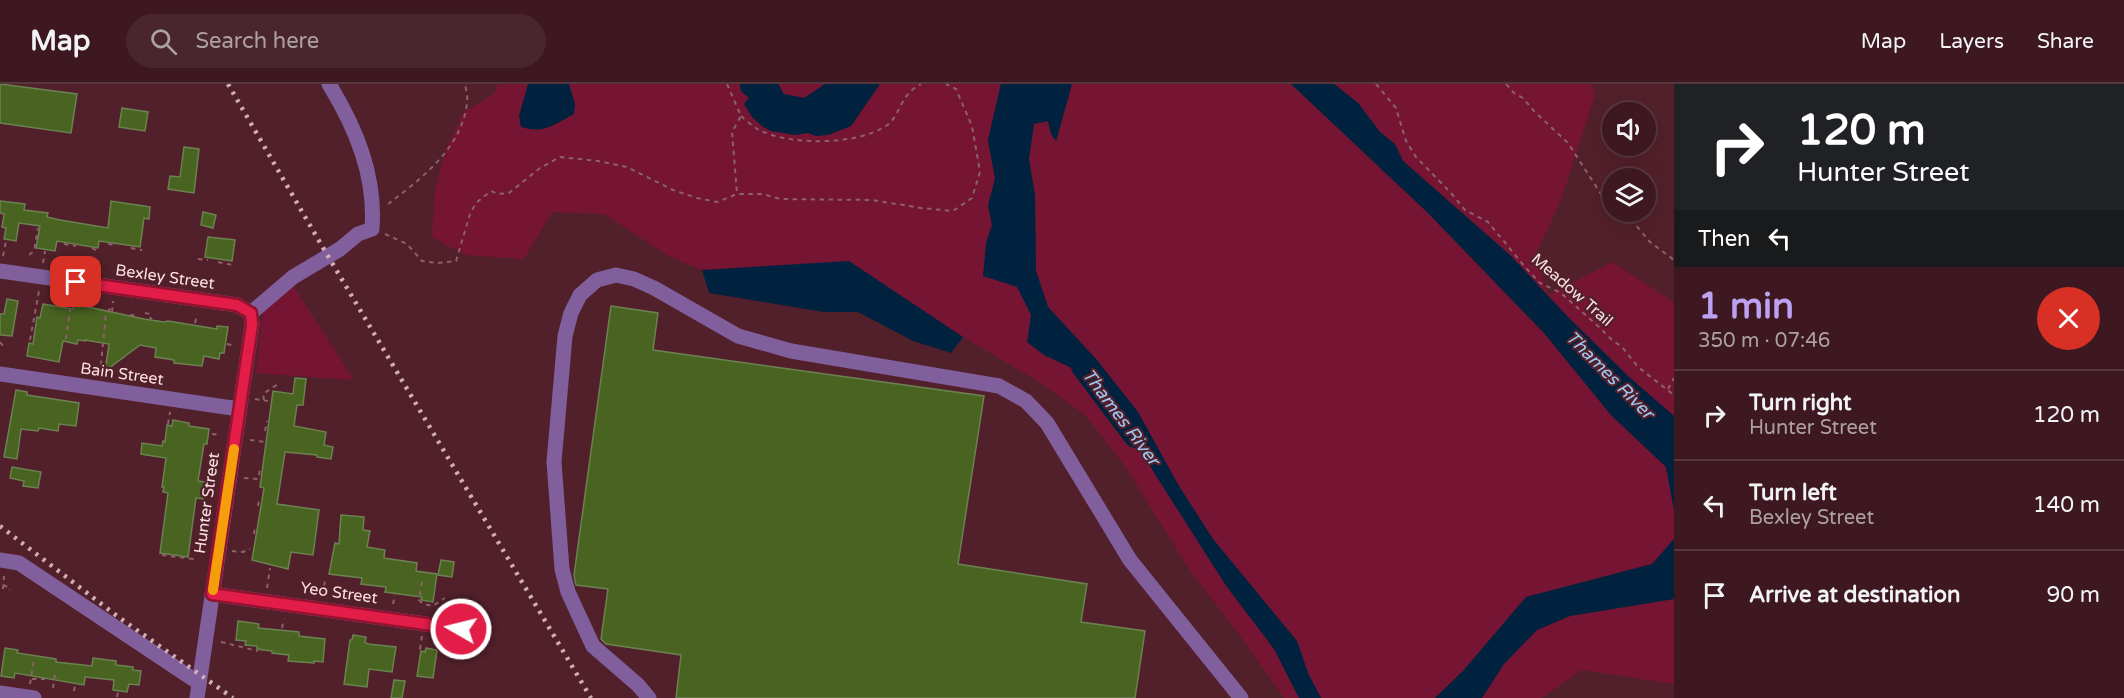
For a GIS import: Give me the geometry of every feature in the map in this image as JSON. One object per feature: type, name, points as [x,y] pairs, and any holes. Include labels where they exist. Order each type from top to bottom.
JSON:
[{"type":"street","points":[[251,313],[292,277],[340,249],[358,234],[372,229],[374,207],[367,165],[346,111],[328,84]]},
{"type":"street","name":"Bexley Street","points":[[1,267],[237,305],[251,313]]},
{"type":"street","points":[[649,698],[638,685],[593,646],[572,601],[562,569],[556,498],[555,440],[565,336],[571,313],[580,295],[597,280],[616,275],[634,279],[654,288],[738,336],[758,343],[791,351],[999,386],[1026,401],[1047,423],[1130,560],[1241,698]]},
{"type":"street","name":"Hunter Street","points":[[198,691],[212,594],[245,404],[251,313]]},
{"type":"street","name":"Bain Street","points":[[0,374],[99,389],[245,404]]},
{"type":"street","points":[[2,567],[19,563],[198,691]]},
{"type":"street","name":"Yeo Street","points":[[212,594],[461,629]]},
{"type":"street","points":[[0,693],[32,691]]},
{"type":"path","points":[[374,207],[384,207],[419,181],[457,136],[468,102],[465,84]]},
{"type":"path","points":[[727,84],[741,116],[758,130],[788,139],[860,138],[888,125],[905,96],[921,84]]},
{"type":"path","points":[[372,229],[407,244],[422,261],[438,263],[456,261],[470,214],[476,203],[490,191],[498,194],[509,193],[540,168],[560,157],[627,167],[673,190],[717,202],[737,194],[763,194],[780,199],[872,200],[953,212],[972,198],[980,172],[972,126],[956,89],[946,84]]},
{"type":"path","name":"Meadow Trail","points":[[1376,84],[1396,108],[1406,141],[1416,157],[1465,210],[1488,222],[1540,283],[1561,292],[1622,347],[1638,367],[1674,395]]},
{"type":"path","points":[[1506,84],[1568,143],[1602,194]]},
{"type":"path","points":[[737,194],[732,132],[741,116]]},
{"type":"path","points":[[1632,222],[1650,242],[1664,250],[1674,260]]},
{"type":"path","points":[[29,255],[34,251],[38,228]]},
{"type":"path","points":[[1,267],[6,241]]},
{"type":"path","points":[[64,244],[76,246]]},
{"type":"path","points":[[108,244],[117,245]]},
{"type":"path","points":[[92,248],[99,252]]},
{"type":"path","points":[[131,248],[142,250]]},
{"type":"path","points":[[42,268],[45,251]]},
{"type":"path","points":[[198,259],[208,260]]},
{"type":"path","points":[[218,262],[232,265]]},
{"type":"path","points":[[30,340],[40,285]]},
{"type":"path","points":[[66,339],[73,290]]},
{"type":"path","points":[[112,312],[114,296]]},
{"type":"path","points":[[37,301],[42,302]]},
{"type":"path","points":[[99,389],[105,314],[112,306]]},
{"type":"path","points":[[195,323],[197,308]]},
{"type":"path","points":[[145,313],[150,314],[149,317],[152,319]]},
{"type":"path","points":[[131,316],[139,316]]},
{"type":"path","points":[[0,342],[4,347]]},
{"type":"path","points":[[227,344],[238,346]]},
{"type":"path","points":[[1668,389],[1674,378]]},
{"type":"path","points":[[245,404],[266,400],[263,394],[278,384]]},
{"type":"path","points":[[168,424],[171,406]]},
{"type":"path","points":[[265,431],[267,421]]},
{"type":"path","points":[[212,434],[226,436]]},
{"type":"path","points":[[245,440],[265,442]]},
{"type":"path","points":[[239,477],[258,479],[260,470]]},
{"type":"path","points":[[258,506],[259,499]]},
{"type":"path","points":[[254,534],[255,526]]},
{"type":"path","points":[[228,551],[243,552],[250,549]]},
{"type":"path","points":[[162,555],[193,559],[192,563]]},
{"type":"path","points":[[2,567],[3,587],[10,588],[10,590]]},
{"type":"path","points":[[266,592],[270,568]]},
{"type":"path","points":[[322,600],[325,580]]},
{"type":"path","points":[[422,582],[419,600],[423,604],[433,606],[445,598]]},
{"type":"path","points":[[392,610],[395,595]]},
{"type":"path","points":[[282,628],[284,614]]},
{"type":"path","points":[[422,633],[420,649],[425,650]]},
{"type":"path","points":[[216,641],[258,651]]},
{"type":"path","points":[[32,691],[34,660]]},
{"type":"path","points":[[53,688],[55,674]]},
{"type":"path","points":[[31,679],[45,679]]},
{"type":"path","points":[[74,691],[75,685]]},
{"type":"path","points":[[117,697],[118,692]]},
{"type":"shaded area","points":[[498,84],[740,84],[741,91],[749,98],[744,104],[752,117],[795,135],[808,133],[828,135],[851,126],[880,84],[1001,84],[988,140],[995,179],[988,205],[992,225],[986,244],[1017,287],[1031,315],[1044,355],[1074,369],[1109,396],[1158,479],[1227,587],[1274,649],[1299,698],[1284,698],[1239,634],[1191,572],[1125,466],[1085,415],[1041,383],[963,337],[849,262],[702,270],[670,257],[604,214],[552,212],[524,259],[465,255],[432,237],[435,189],[447,147],[464,112],[494,94]]},
{"type":"shaded area","points":[[778,84],[825,84],[804,98],[784,94]]},
{"type":"shaded area","points":[[1072,84],[1291,84],[1428,213],[1544,333],[1611,415],[1666,467],[1674,510],[1674,539],[1652,564],[1526,597],[1463,671],[1435,698],[1321,698],[1308,673],[1297,641],[1213,539],[1097,360],[1048,307],[1036,271],[1035,195],[1029,159],[1034,124],[1048,121],[1051,134],[1057,140]]},
{"type":"shaded area","points":[[1334,84],[1592,84],[1595,95],[1561,200],[1536,254],[1548,295],[1612,262],[1674,302],[1674,416],[1629,377],[1568,317],[1510,255],[1403,161],[1395,144],[1380,132],[1358,103]]},
{"type":"shaded area","points":[[292,284],[354,380],[256,373],[263,309]]},
{"type":"shaded area","points":[[1674,599],[1674,684],[1582,670],[1542,698],[1482,698],[1504,664],[1537,630],[1570,616]]},
{"type":"water","points":[[528,84],[569,84],[575,104],[574,114],[543,129],[521,127],[519,116]]},
{"type":"water","points":[[740,84],[778,84],[784,94],[804,98],[825,84],[880,84],[851,126],[828,135],[816,136],[808,133],[795,135],[771,131],[763,127],[752,117],[744,104],[749,98],[741,91]]},
{"type":"water","points":[[1001,84],[1072,84],[1056,141],[1051,134],[1048,121],[1034,124],[1029,159],[1035,195],[1036,271],[1048,307],[1097,360],[1138,412],[1179,486],[1213,539],[1297,641],[1308,673],[1321,698],[1299,698],[1274,649],[1227,587],[1109,397],[1074,369],[1044,355],[1027,342],[1031,315],[1017,287],[983,276],[986,243],[992,225],[988,205],[995,179],[988,140]]},
{"type":"water","points":[[1291,84],[1334,84],[1358,103],[1380,132],[1395,144],[1403,161],[1510,255],[1629,377],[1674,416],[1674,510],[1666,467],[1611,415],[1544,333],[1428,213]]},
{"type":"water","points":[[849,261],[963,337],[951,353],[913,341],[858,312],[824,312],[709,293],[702,270]]},
{"type":"water","points":[[1674,539],[1674,599],[1570,616],[1537,630],[1504,664],[1482,698],[1435,698],[1463,671],[1526,597],[1652,564]]},
{"type":"building","points":[[0,84],[77,94],[71,133],[0,123]]},
{"type":"building","points":[[122,108],[148,112],[145,131],[119,127]]},
{"type":"building","points":[[184,147],[199,149],[194,193],[168,189],[170,176],[180,177]]},
{"type":"building","points":[[0,201],[25,204],[24,210],[48,213],[47,217],[108,228],[111,201],[150,207],[149,219],[144,218],[140,247],[99,241],[98,248],[57,241],[55,251],[36,248],[40,226],[19,223],[16,241],[4,239],[6,228],[2,227],[4,214],[0,213]]},
{"type":"building","points":[[203,212],[216,215],[213,228],[201,225]]},
{"type":"building","points":[[208,237],[235,240],[232,261],[205,257]]},
{"type":"building","points":[[7,299],[18,301],[12,336],[0,335],[0,314],[4,314]]},
{"type":"building","points":[[43,304],[73,309],[74,304],[164,322],[217,329],[217,326],[228,327],[224,353],[220,353],[219,359],[204,356],[202,366],[174,363],[174,360],[155,357],[156,348],[140,345],[105,371],[109,344],[85,340],[78,340],[77,344],[63,341],[59,362],[27,356],[29,343],[33,344],[37,317],[40,318]]},
{"type":"building","points":[[611,306],[658,313],[653,350],[984,396],[958,564],[1087,584],[1081,622],[1145,631],[1135,698],[676,698],[681,655],[606,644],[601,639],[608,589],[576,585],[574,575]]},
{"type":"building","points":[[295,378],[306,379],[303,405],[297,405],[294,426],[326,432],[324,445],[333,447],[331,459],[317,457],[317,455],[285,452],[277,504],[319,510],[313,555],[291,552],[288,569],[252,560],[264,488],[260,487],[273,391],[293,394]]},
{"type":"building","points":[[16,390],[27,392],[27,395],[79,403],[76,426],[59,424],[58,431],[39,428],[38,431],[21,429],[17,459],[4,457]]},
{"type":"building","points":[[173,420],[189,423],[189,426],[209,429],[198,481],[205,482],[203,499],[196,498],[188,557],[160,553],[168,493],[163,492],[164,487],[162,487],[166,458],[141,454],[142,443],[162,446],[163,441],[165,442],[167,425],[172,426]]},
{"type":"building","points":[[12,467],[41,472],[38,488],[23,486],[24,481],[10,478]]},
{"type":"building","points":[[341,515],[364,517],[363,530],[370,531],[367,547],[385,550],[384,558],[417,563],[416,571],[437,574],[433,602],[421,600],[422,597],[385,592],[386,587],[361,584],[362,578],[329,574],[335,543],[339,544]]},
{"type":"building","points":[[441,560],[454,562],[452,577],[438,575]]},
{"type":"building","points":[[238,621],[259,624],[258,628],[299,632],[299,636],[325,639],[323,662],[288,661],[289,655],[272,653],[272,651],[257,649],[257,646],[245,645],[246,641],[236,640]]},
{"type":"building","points":[[353,635],[366,637],[365,642],[368,644],[396,647],[392,672],[369,669],[367,687],[344,684],[350,640]]},
{"type":"building","points":[[5,648],[18,650],[17,653],[56,659],[56,662],[92,666],[93,658],[116,661],[116,665],[133,667],[133,670],[141,671],[139,685],[129,684],[127,692],[113,690],[114,680],[85,677],[84,685],[15,673],[14,678],[1,676]]},
{"type":"building","points":[[426,648],[437,650],[433,678],[417,676],[421,651],[425,652]]},
{"type":"building","points":[[394,680],[405,681],[402,698],[391,698]]},
{"type":"waterway","name":"Thames River","points":[[1084,366],[1136,435]]},
{"type":"railway","points":[[228,84],[591,698]]},
{"type":"railway","points":[[0,526],[117,616],[233,698]]},
{"type":"slow traffic","points":[[213,590],[234,449]]},
{"type":"route","points":[[76,282],[237,305],[251,313],[252,325],[212,594],[461,629]]}]
